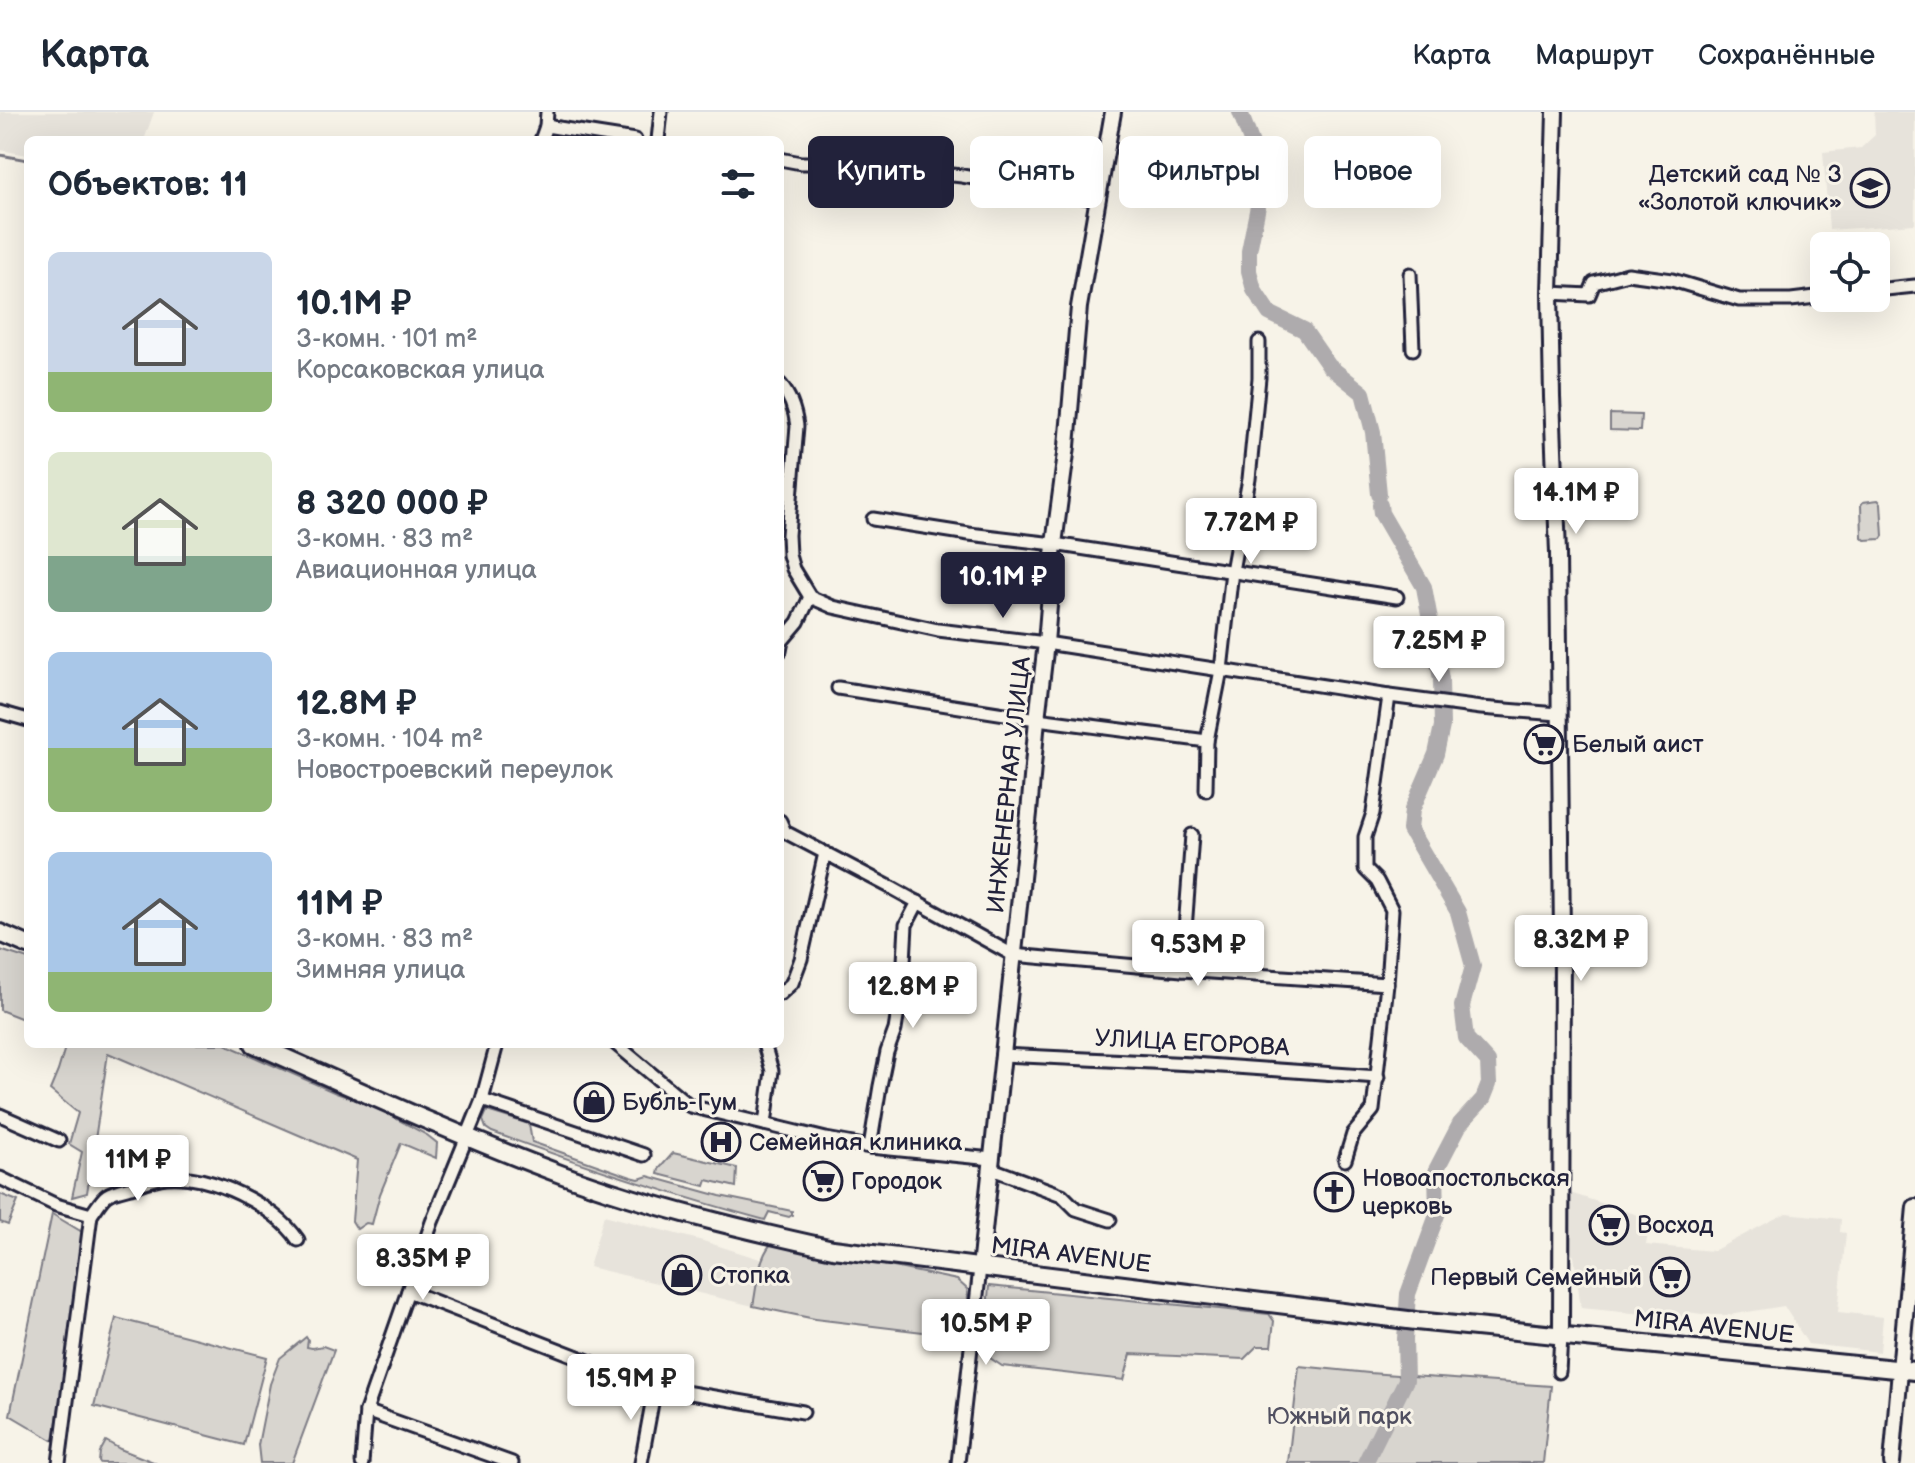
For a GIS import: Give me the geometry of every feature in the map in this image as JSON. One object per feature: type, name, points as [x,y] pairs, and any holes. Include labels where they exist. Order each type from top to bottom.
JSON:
[{"type":"main road","points":[[0,933],[24,943]]},
{"type":"main road","name":"MIRA AVENUE","points":[[263,1048],[565,1176],[683,1213],[833,1249],[1388,1318],[1908,1371]]},
{"type":"street","points":[[542,136],[547,112]]},
{"type":"street","points":[[658,136],[661,112]]},
{"type":"street","name":"ИНЖЕНЕРНАЯ УЛИЦА","points":[[1103,163],[1113,112]]},
{"type":"street","points":[[1555,112],[1550,293],[1558,553],[1562,936],[1559,1372]]},
{"type":"street","points":[[546,126],[610,136]]},
{"type":"street","points":[[784,160],[970,177]]},
{"type":"street","name":"ИНЖЕНЕРНАЯ УЛИЦА","points":[[958,1463],[1029,813],[1079,307],[1095,208]]},
{"type":"street","points":[[1410,274],[1413,349]]},
{"type":"street","points":[[1550,293],[1589,295],[1594,283],[1628,274],[1672,280],[1739,300],[1810,298]]},
{"type":"street","points":[[1890,289],[1915,286]]},
{"type":"street","points":[[1206,790],[1207,741],[1221,670],[1232,571],[1249,479],[1259,378],[1259,342]]},
{"type":"street","points":[[784,389],[791,399],[797,426],[789,555],[793,569],[810,597],[833,607],[938,630],[1046,643],[1470,707],[1559,714]]},
{"type":"street","points":[[873,519],[1397,597]]},
{"type":"street","points":[[784,639],[798,622],[810,597]]},
{"type":"street","points":[[838,688],[1207,741]]},
{"type":"street","points":[[1345,1160],[1353,1134],[1373,1110],[1387,984],[1392,910],[1377,881],[1365,869],[1365,837],[1373,813],[1389,696]]},
{"type":"street","points":[[0,712],[24,719]]},
{"type":"street","points":[[784,830],[1013,955],[1387,984]]},
{"type":"street","points":[[1182,970],[1192,835]]},
{"type":"street","points":[[784,990],[792,983],[801,959],[825,853]]},
{"type":"street","points":[[870,1147],[887,1052],[895,1030],[903,980],[906,925],[918,902]]},
{"type":"street","points":[[362,1463],[366,1411],[432,1222],[482,1100],[496,1048]]},
{"type":"street","points":[[621,1048],[690,1106],[826,1139],[992,1164],[1062,1195],[1076,1209],[1110,1220]]},
{"type":"street","points":[[765,1048],[772,1071],[765,1124]]},
{"type":"street","name":"УЛИЦА ЕГОРОВА","points":[[1003,1055],[1378,1077]]},
{"type":"street","points":[[482,1100],[644,1155]]},
{"type":"street","points":[[0,1115],[59,1141]]},
{"type":"street","points":[[59,1463],[91,1215],[107,1195],[167,1177],[201,1180],[243,1197],[289,1227],[298,1240]]},
{"type":"street","points":[[0,1178],[56,1205],[91,1215]]},
{"type":"street","points":[[1892,1463],[1908,1371],[1915,1207]]},
{"type":"street","points":[[408,1291],[655,1387],[803,1412]]},
{"type":"street","points":[[641,1463],[655,1387]]},
{"type":"street","points":[[366,1411],[512,1463]]},
{"type":"shaded area","points":[[0,112],[154,112],[145,136],[24,136],[24,154],[0,150]]},
{"type":"shaded area","name":"Детский сад № 3 «Золотой ключик»","points":[[1874,112],[1915,112],[1915,224],[1829,230],[1823,152],[1861,148],[1875,135]]},
{"type":"shaded area","points":[[1567,1192],[1651,1217],[1646,1245],[1713,1251],[1786,1213],[1841,1219],[1840,1232],[1846,1233],[1838,1312],[1883,1317],[1880,1352],[1808,1344],[1784,1306],[1729,1315],[1688,1312],[1684,1318],[1581,1308],[1574,1256],[1566,1248]]},
{"type":"shaded area","points":[[604,1215],[763,1260],[753,1306],[589,1267]]},
{"type":"green space","points":[[1610,414],[1641,415],[1640,431],[1610,430]]},
{"type":"green space","points":[[1878,500],[1881,503],[1883,536],[1881,539],[1865,540],[1862,537],[1861,505]]},
{"type":"green space","points":[[0,950],[24,958],[24,1019],[0,1010]]},
{"type":"green space","points":[[65,1048],[234,1048],[371,1105],[427,1135],[437,1143],[436,1158],[401,1143],[380,1194],[372,1224],[366,1223],[357,1229],[352,1221],[357,1160],[108,1053],[87,1193],[72,1197],[82,1152],[69,1144],[78,1113],[50,1090]]},
{"type":"green space","points":[[487,1111],[529,1124],[532,1142],[631,1177],[639,1179],[648,1176],[720,1196],[792,1211],[792,1215],[769,1212],[765,1220],[593,1168],[492,1132],[483,1120]]},
{"type":"green space","points":[[673,1153],[737,1168],[736,1187],[707,1180],[705,1186],[658,1174]]},
{"type":"green space","points":[[0,1194],[18,1201],[8,1225],[0,1222]]},
{"type":"green space","points":[[52,1214],[82,1232],[84,1237],[54,1441],[10,1415]]},
{"type":"green space","points":[[771,1244],[957,1280],[967,1289],[970,1321],[964,1337],[815,1319],[753,1306],[761,1265]]},
{"type":"green space","points":[[989,1286],[1269,1314],[1274,1321],[1271,1346],[1257,1346],[1244,1359],[1131,1354],[1124,1380],[1002,1366],[987,1356],[985,1334]]},
{"type":"green space","points":[[116,1318],[267,1357],[244,1445],[94,1406]]},
{"type":"green space","points":[[306,1337],[307,1347],[323,1346],[334,1350],[292,1463],[260,1463],[258,1445],[270,1384],[280,1358]]},
{"type":"green space","name":"Южный парк","points":[[1299,1366],[1551,1386],[1543,1463],[1288,1463]]},
{"type":"green space","points":[[106,1441],[156,1463],[101,1463],[100,1452]]},
{"type":"waterway","points":[[1240,112],[1249,136]]},
{"type":"waterway","points":[[0,155],[24,159]]},
{"type":"waterway","points":[[1258,208],[1249,251],[1249,271],[1254,290],[1269,313],[1304,330],[1329,366],[1363,393],[1373,432],[1379,494]]},
{"type":"waterway","points":[[1365,1463],[1406,1380],[1408,1294],[1437,1215],[1436,1170],[1460,1124],[1483,1099],[1489,1084],[1488,1062],[1466,1038],[1462,1006],[1473,966],[1458,912],[1410,830],[1412,810],[1436,754],[1442,726],[1441,679],[1424,587],[1381,513],[1380,505]]},
{"type":"place","name":"Детский сад № 3 «Золотой ключик»","points":[[1870,188]]},
{"type":"place","name":"Белый аист","points":[[1544,744]]},
{"type":"place","name":"Бубль-Гум","points":[[594,1102]]},
{"type":"place","name":"Семейная клиника","points":[[721,1142]]},
{"type":"place","name":"Городок","points":[[823,1181]]},
{"type":"place","name":"Новоапостольская церковь","points":[[1334,1192]]},
{"type":"place","name":"Восход","points":[[1609,1225]]},
{"type":"place","name":"Стопка","points":[[682,1275]]},
{"type":"place","name":"Первый Семейный","points":[[1670,1277]]}]
